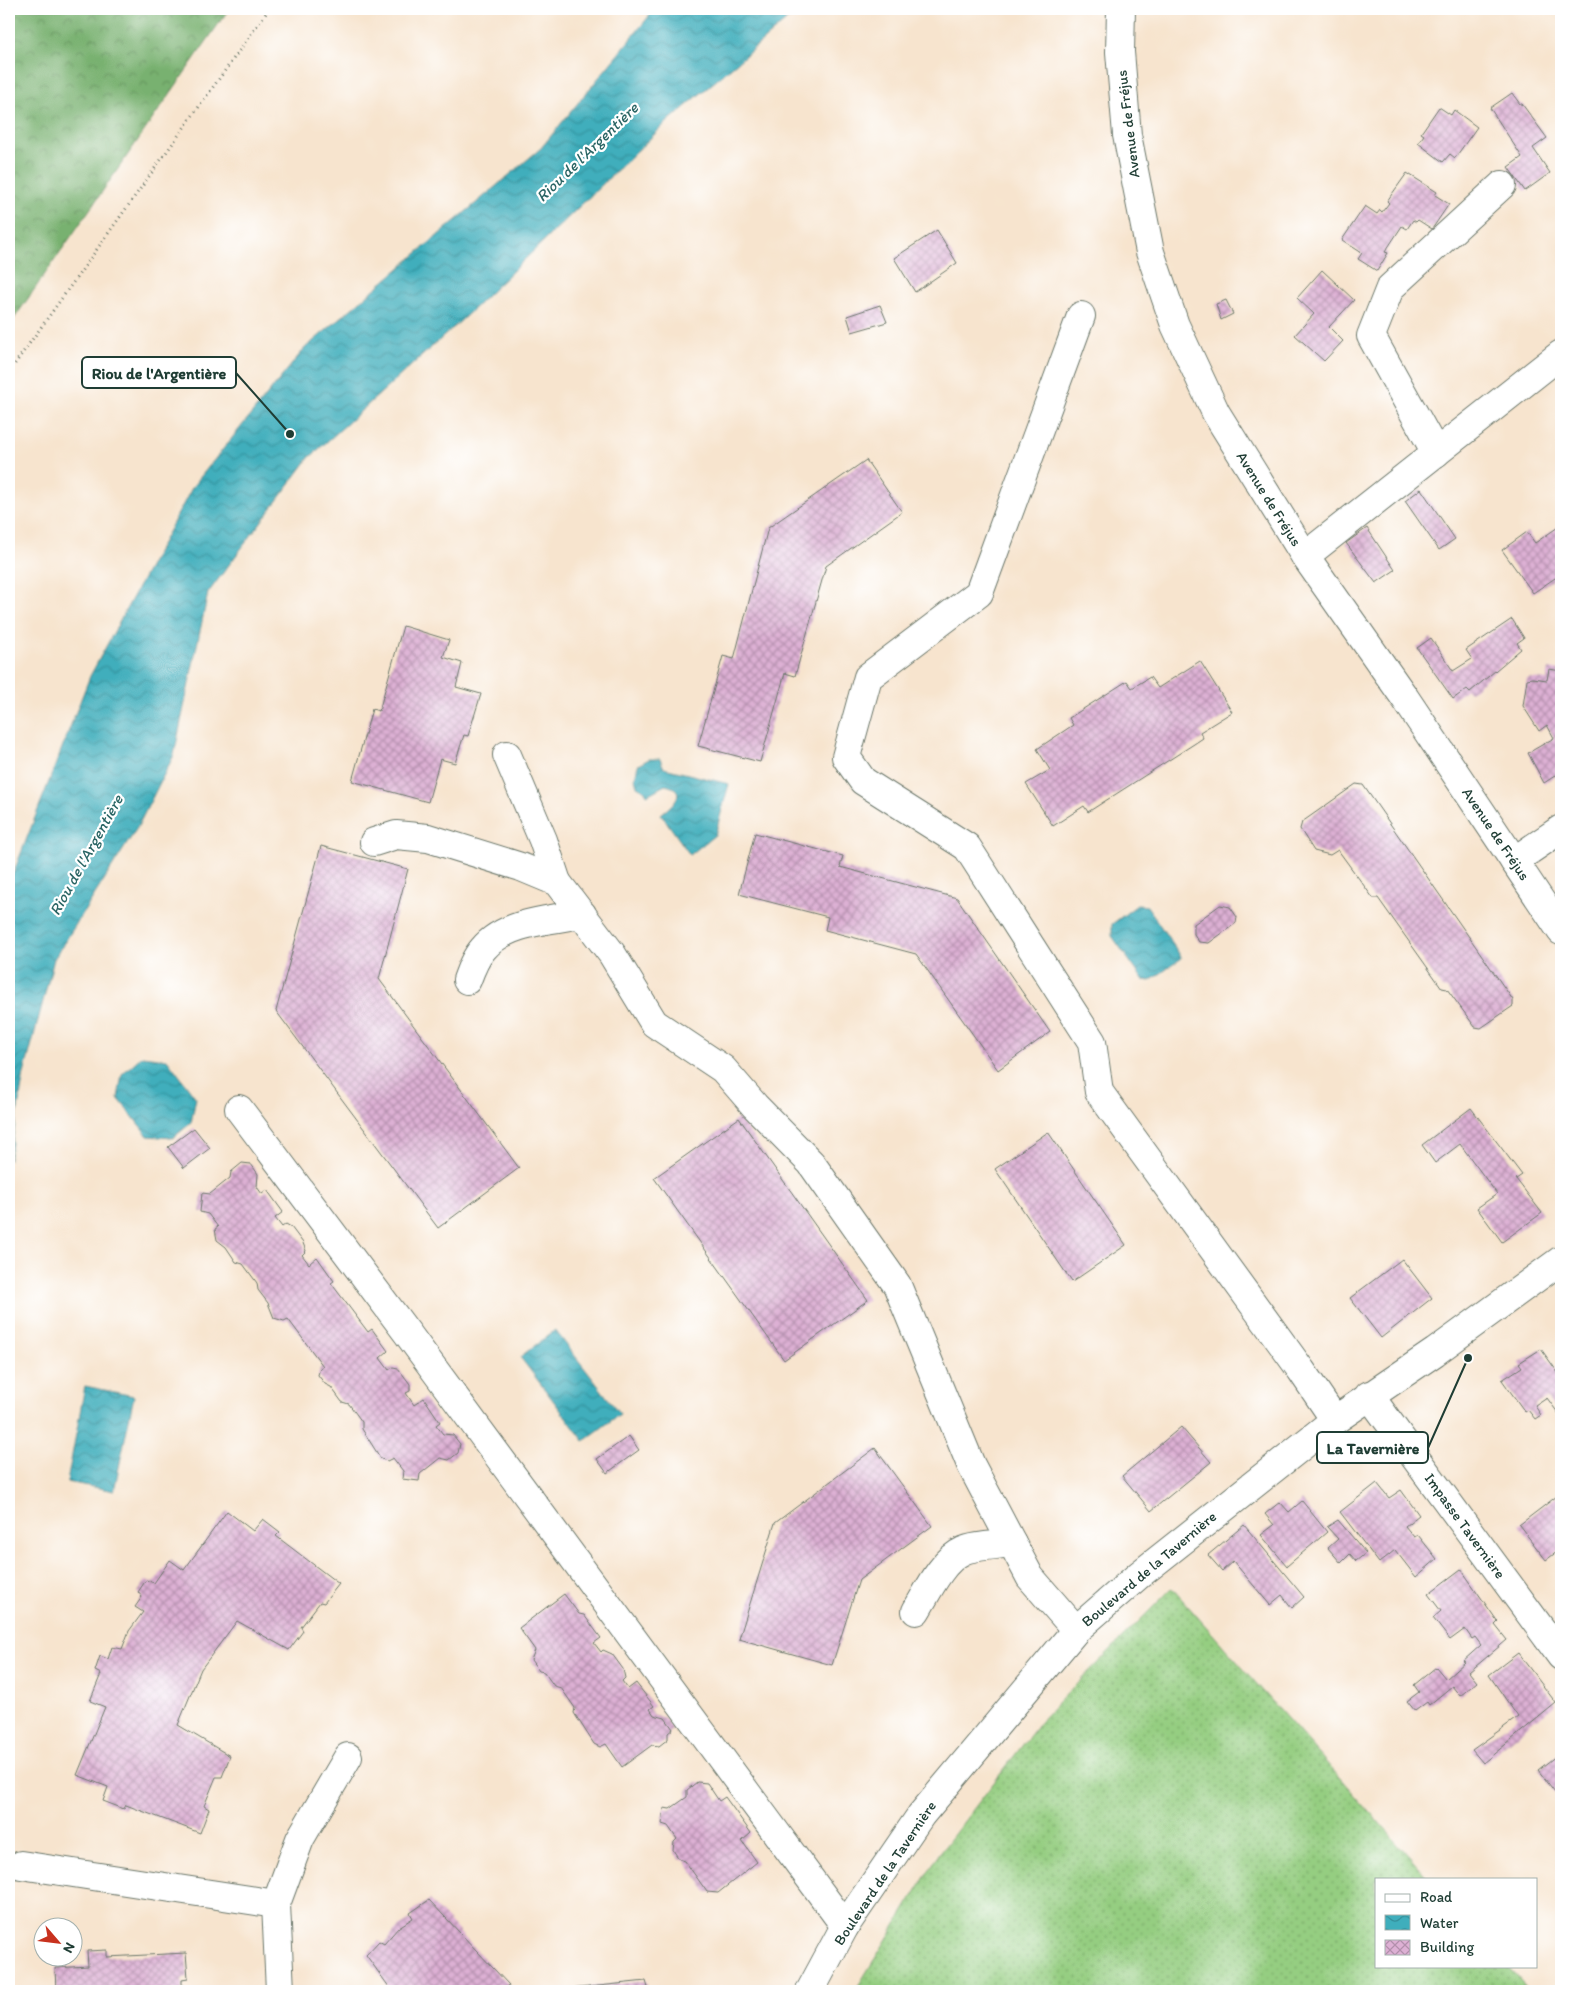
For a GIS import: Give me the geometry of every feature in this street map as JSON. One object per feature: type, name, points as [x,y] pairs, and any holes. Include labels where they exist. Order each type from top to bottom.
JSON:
[{"type":"street","name":"Avenue de Fréjus","points":[[1121,9],[1120,52],[1127,135],[1150,252],[1175,325],[1216,413],[1305,556],[1561,931]]},
{"type":"street","points":[[1436,453],[1371,336],[1390,288],[1502,185]]},
{"type":"street","points":[[1081,316],[979,592],[868,677],[846,757],[864,781],[967,847],[1092,1042],[1099,1092],[1335,1420]]},
{"type":"street","points":[[1305,556],[1561,354]]},
{"type":"street","points":[[507,755],[543,840],[557,882],[612,954],[654,1023],[723,1069],[755,1106],[811,1164],[897,1285],[971,1464],[1030,1577],[1076,1630]]},
{"type":"street","points":[[1514,861],[1561,829]]},
{"type":"street","points":[[374,842],[396,835],[428,838],[521,867],[557,882]]},
{"type":"street","points":[[467,980],[483,948],[498,936],[525,924],[582,914]]},
{"type":"street","points":[[238,1109],[408,1334],[845,1926]]},
{"type":"street","name":"Boulevard de la Tavernière","points":[[810,1991],[845,1926],[922,1815],[1076,1630],[1139,1575],[1335,1420],[1369,1395],[1435,1352],[1561,1260]]},
{"type":"street","name":"Impasse Tavernière","points":[[1369,1395],[1561,1656]]},
{"type":"street","points":[[916,1611],[932,1584],[950,1560],[964,1550],[1012,1543]]},
{"type":"street","points":[[280,1991],[276,1904],[300,1839],[348,1757]]},
{"type":"street","points":[[21,1865],[276,1904]]},
{"type":"path","points":[[9,372],[269,9]]},
{"type":"green space","points":[[9,9],[229,9],[9,326]]},
{"type":"green space","points":[[1172,1588],[1428,1878],[1375,1878],[1375,1968],[1510,1968],[1531,1991],[855,1991],[939,1854],[1045,1716]]},
{"type":"water","points":[[655,9],[800,9],[665,124],[465,317],[309,458],[208,593],[174,755],[137,828],[54,959],[24,1074],[9,1160],[9,884],[90,676],[193,486],[305,348],[541,148]]},
{"type":"water","points":[[649,759],[660,759],[664,768],[729,784],[715,835],[690,855],[661,814],[674,803],[678,794],[677,791],[673,787],[665,785],[647,795],[644,790],[637,786],[635,778],[638,765]]},
{"type":"water","points":[[1137,905],[1147,906],[1182,958],[1150,981],[1143,980],[1112,936],[1112,924]]},
{"type":"water","points":[[142,1056],[167,1059],[196,1098],[191,1123],[173,1138],[148,1136],[118,1098],[122,1074]]},
{"type":"water","points":[[555,1330],[620,1414],[584,1441],[520,1357]]},
{"type":"water","points":[[85,1386],[134,1396],[114,1491],[67,1482]]},
{"type":"building","points":[[1512,93],[1547,138],[1533,148],[1550,173],[1525,191],[1508,167],[1522,157],[1490,108]]},
{"type":"building","points":[[1439,107],[1451,115],[1454,110],[1477,127],[1455,158],[1450,154],[1443,162],[1418,143],[1424,135],[1421,133]]},
{"type":"building","points":[[1407,173],[1437,192],[1435,195],[1449,204],[1432,229],[1418,220],[1416,222],[1413,220],[1407,229],[1402,226],[1385,252],[1388,253],[1377,271],[1358,259],[1362,253],[1342,240],[1365,206],[1377,214],[1380,210],[1382,212],[1389,203],[1387,201]]},
{"type":"building","points":[[937,230],[957,263],[915,292],[894,258]]},
{"type":"building","points":[[1322,270],[1354,300],[1329,327],[1343,341],[1324,361],[1295,335],[1314,314],[1297,298]]},
{"type":"building","points":[[1226,300],[1233,314],[1221,320],[1216,304]]},
{"type":"building","points":[[880,305],[887,322],[852,332],[847,316]]},
{"type":"building","points":[[866,460],[902,512],[826,566],[795,676],[785,673],[760,762],[698,746],[723,656],[734,659],[768,528]]},
{"type":"building","points":[[1421,489],[1455,539],[1439,550],[1405,501]]},
{"type":"building","points":[[1561,525],[1561,574],[1533,593],[1502,550],[1527,532],[1535,543]]},
{"type":"building","points":[[1367,528],[1395,570],[1376,583],[1346,543]]},
{"type":"building","points":[[1512,619],[1524,638],[1517,643],[1521,649],[1470,692],[1467,689],[1453,699],[1417,648],[1431,638],[1453,671],[1472,659],[1466,650]]},
{"type":"building","points":[[403,626],[449,640],[443,657],[462,663],[456,687],[481,694],[468,736],[464,735],[455,763],[440,759],[428,802],[352,781],[372,709],[379,711]]},
{"type":"building","points":[[1200,661],[1232,712],[1200,732],[1203,738],[1088,812],[1084,806],[1053,826],[1026,784],[1050,770],[1037,749],[1073,725],[1069,718],[1127,681],[1132,688],[1150,677],[1158,688]]},
{"type":"building","points":[[1549,669],[1561,671],[1561,772],[1544,783],[1528,753],[1554,738],[1547,725],[1539,731],[1523,706],[1527,679],[1547,680]]},
{"type":"building","points":[[1356,784],[1363,785],[1513,1000],[1513,1006],[1481,1028],[1475,1027],[1447,989],[1442,988],[1378,898],[1373,898],[1338,850],[1330,855],[1314,851],[1300,829],[1302,822]]},
{"type":"building","points":[[755,833],[843,856],[840,867],[957,898],[1050,1032],[998,1070],[916,954],[825,930],[828,917],[739,894]]},
{"type":"building","points":[[321,846],[408,869],[379,979],[519,1168],[438,1228],[276,1011]]},
{"type":"building","points":[[1220,905],[1230,907],[1237,917],[1236,923],[1209,943],[1199,942],[1194,934],[1194,924]]},
{"type":"building","points":[[1471,1108],[1522,1175],[1516,1179],[1542,1213],[1502,1242],[1477,1208],[1497,1194],[1460,1144],[1435,1163],[1422,1145]]},
{"type":"building","points":[[739,1118],[868,1300],[784,1360],[654,1178]]},
{"type":"building","points":[[194,1128],[210,1148],[184,1168],[168,1147]]},
{"type":"building","points":[[1048,1132],[1126,1245],[1072,1282],[995,1169]]},
{"type":"building","points":[[242,1163],[251,1164],[258,1174],[257,1187],[262,1194],[267,1190],[283,1212],[275,1218],[282,1227],[286,1224],[291,1227],[303,1243],[306,1251],[302,1255],[309,1264],[317,1257],[334,1281],[331,1283],[368,1332],[372,1329],[388,1351],[380,1358],[389,1370],[393,1367],[398,1368],[410,1384],[410,1391],[406,1393],[414,1405],[424,1398],[440,1422],[436,1425],[443,1434],[453,1435],[460,1444],[458,1453],[449,1460],[440,1458],[420,1474],[419,1481],[402,1479],[403,1471],[393,1458],[387,1461],[381,1459],[362,1429],[362,1422],[349,1404],[342,1402],[331,1387],[325,1384],[318,1375],[320,1368],[323,1366],[288,1319],[284,1321],[274,1318],[268,1303],[258,1290],[257,1283],[243,1264],[236,1262],[226,1247],[217,1240],[215,1229],[218,1227],[208,1214],[200,1212],[202,1193],[210,1194],[230,1178],[231,1172]]},
{"type":"building","points":[[1402,1259],[1432,1298],[1381,1338],[1350,1298]]},
{"type":"building","points":[[1541,1349],[1561,1377],[1561,1417],[1547,1398],[1535,1406],[1541,1415],[1535,1419],[1528,1410],[1525,1412],[1502,1380],[1522,1367],[1519,1363]]},
{"type":"building","points":[[1181,1427],[1211,1462],[1151,1511],[1122,1476]]},
{"type":"building","points":[[629,1436],[639,1450],[607,1473],[597,1459]]},
{"type":"building","points":[[875,1448],[932,1526],[859,1580],[832,1665],[739,1639],[775,1523]]},
{"type":"building","points":[[1377,1483],[1389,1498],[1401,1490],[1419,1515],[1405,1526],[1414,1537],[1418,1535],[1437,1559],[1416,1577],[1395,1550],[1379,1563],[1340,1512]]},
{"type":"building","points":[[1561,1493],[1561,1549],[1546,1560],[1519,1525]]},
{"type":"building","points":[[1302,1501],[1327,1532],[1287,1566],[1261,1535],[1274,1525],[1265,1514],[1280,1502],[1289,1512]]},
{"type":"building","points":[[227,1511],[253,1531],[263,1519],[280,1532],[276,1536],[339,1584],[324,1603],[320,1602],[301,1627],[303,1631],[289,1650],[237,1621],[201,1669],[178,1725],[230,1756],[222,1777],[216,1777],[204,1806],[209,1809],[200,1833],[126,1805],[124,1809],[103,1801],[108,1787],[77,1775],[105,1707],[90,1701],[101,1674],[95,1671],[100,1656],[108,1659],[112,1647],[122,1649],[129,1631],[143,1612],[135,1607],[142,1597],[138,1592],[146,1580],[154,1583],[170,1560],[184,1570]]},
{"type":"building","points":[[1338,1520],[1366,1553],[1356,1561],[1350,1554],[1341,1563],[1328,1548],[1338,1539],[1327,1527]]},
{"type":"building","points":[[1244,1525],[1304,1597],[1292,1608],[1282,1595],[1270,1605],[1233,1561],[1222,1571],[1208,1555]]},
{"type":"building","points":[[1461,1569],[1498,1622],[1495,1625],[1507,1640],[1469,1672],[1477,1682],[1460,1696],[1452,1686],[1429,1705],[1427,1702],[1415,1711],[1407,1701],[1419,1692],[1414,1685],[1436,1667],[1446,1679],[1481,1645],[1475,1637],[1472,1639],[1465,1629],[1450,1640],[1433,1618],[1441,1611],[1428,1594]]},
{"type":"building","points":[[564,1594],[579,1614],[584,1615],[601,1638],[594,1643],[601,1652],[603,1650],[612,1654],[623,1669],[625,1678],[622,1681],[628,1689],[636,1683],[654,1706],[650,1709],[654,1715],[665,1718],[673,1729],[668,1733],[668,1739],[659,1746],[652,1745],[622,1767],[606,1744],[600,1747],[594,1744],[574,1713],[575,1708],[561,1688],[554,1686],[544,1672],[539,1671],[531,1660],[535,1650],[519,1628]]},
{"type":"building","points":[[1518,1653],[1556,1703],[1483,1763],[1472,1750],[1518,1717],[1489,1675]]},
{"type":"building","points":[[1561,1752],[1561,1788],[1555,1792],[1538,1770]]},
{"type":"building","points":[[697,1782],[707,1783],[719,1801],[725,1797],[751,1833],[742,1841],[757,1862],[718,1893],[707,1892],[685,1861],[679,1859],[673,1850],[674,1842],[677,1839],[668,1826],[662,1824],[664,1808],[670,1809],[687,1797],[687,1790]]},
{"type":"building","points":[[429,1900],[509,1985],[506,1991],[392,1991],[366,1955],[379,1941],[384,1944],[399,1927],[413,1918],[410,1913]]},
{"type":"building","points":[[107,1950],[107,1957],[186,1953],[188,1978],[182,1979],[182,1991],[56,1991],[55,1968],[82,1968],[82,1966],[88,1966],[87,1951]]},
{"type":"building","points":[[646,1981],[649,1991],[560,1991],[560,1990]]},
{"type":"place","name":"Riou de l'Argentière","points":[[290,434]]},
{"type":"place","name":"La Tavernière","points":[[1468,1358]]}]
